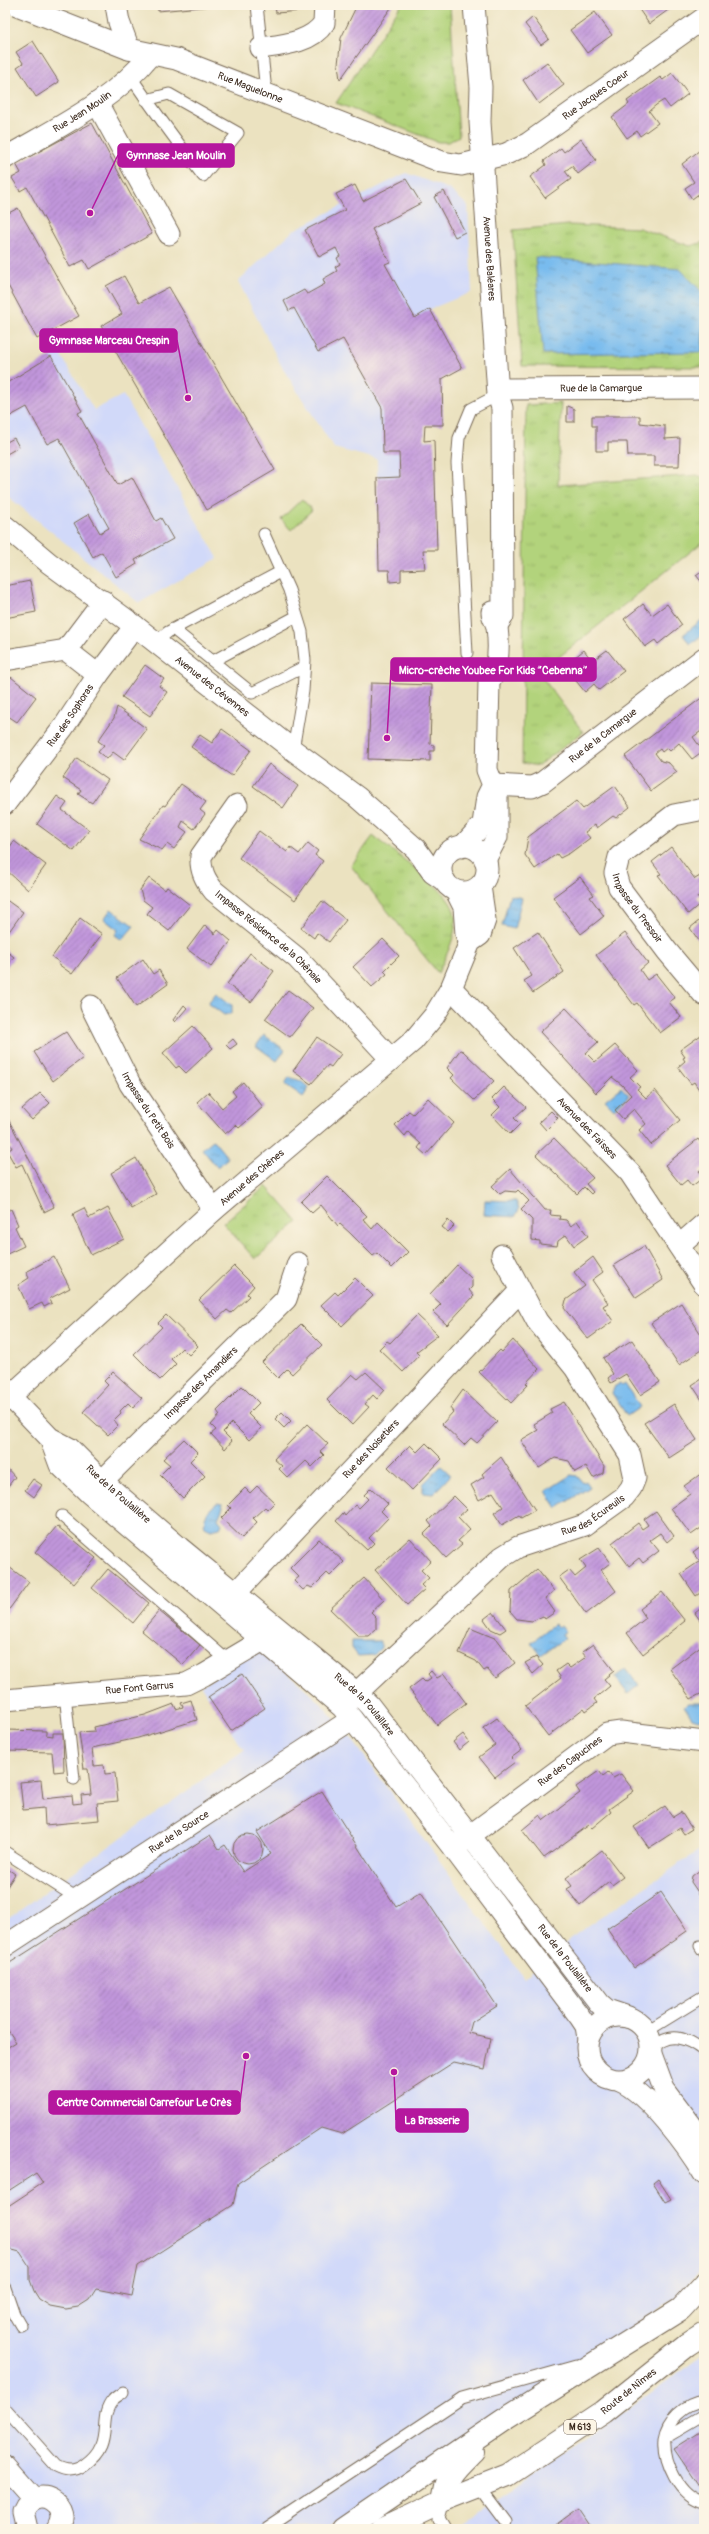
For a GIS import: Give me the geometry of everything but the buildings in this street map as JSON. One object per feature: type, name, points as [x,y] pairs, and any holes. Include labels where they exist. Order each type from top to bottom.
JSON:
[{"type":"main road","points":[[344,2529],[502,2421],[606,2358],[681,2309],[704,2284]]},
{"type":"main road","name":"Route de Nîmes","points":[[382,2529],[444,2500],[508,2474],[603,2412],[687,2345],[704,2334]]},
{"type":"main road","points":[[444,2500],[443,2491],[453,2470],[502,2421]]},
{"type":"street","name":"Rue Maguelonne","points":[[17,5],[129,49],[176,59],[266,92],[442,162],[461,165],[483,160]]},
{"type":"street","points":[[116,5],[119,22],[129,49]]},
{"type":"street","points":[[261,48],[288,44],[313,34],[324,23],[325,5]]},
{"type":"street","name":"Avenue des Baléares","points":[[460,5],[464,53],[480,122]]},
{"type":"street","name":"Avenue des Baléares","points":[[474,5],[481,87],[480,122],[498,392],[492,409],[491,457],[492,616],[497,625],[496,673],[489,681],[486,770],[498,796],[497,837],[485,860]]},
{"type":"street","name":"Rue Jacques Coeur","points":[[483,160],[506,154],[527,144],[704,18]]},
{"type":"street","name":"Rue Jean Moulin","points":[[5,158],[97,103],[131,77],[151,54]]},
{"type":"street","points":[[97,103],[169,234]]},
{"type":"street","name":"Rue de la Camargue","points":[[498,392],[704,388]]},
{"type":"street","name":"Avenue des Cévennes","points":[[5,526],[49,562],[103,601],[293,750],[357,797],[416,849],[433,873],[450,886]]},
{"type":"street","points":[[5,660],[66,650],[103,601]]},
{"type":"street","name":"Rue des Sophoras","points":[[5,804],[63,728],[98,675],[135,626]]},
{"type":"street","points":[[66,650],[98,675]]},
{"type":"street","name":"Rue de la Camargue","points":[[493,785],[532,787],[544,782],[704,658]]},
{"type":"street","points":[[470,942],[466,934],[464,907],[450,886],[441,868],[446,856],[456,849],[482,824],[487,797],[493,785]]},
{"type":"street","name":"Impasse Résidence de la Chênaie","points":[[237,805],[204,848],[201,856],[202,871],[206,881],[214,891],[297,958],[391,1059]]},
{"type":"street","name":"Impasse du Pressoir","points":[[704,809],[674,815],[619,857],[615,873],[619,886],[667,950],[704,995]]},
{"type":"street","points":[[416,849],[438,848],[475,850],[485,860],[487,873],[480,886],[469,892],[450,886]]},
{"type":"street","name":"Avenue des Chênes","points":[[6,1396],[214,1210],[391,1059],[421,1031],[434,1016],[451,988],[470,942],[480,935],[485,920],[480,886]]},
{"type":"street","name":"Avenue des Faïsses","points":[[451,988],[630,1173],[704,1284]]},
{"type":"street","name":"Impasse du Petit Bois","points":[[91,1006],[130,1084],[214,1210]]},
{"type":"street","points":[[679,1246],[704,1224]]},
{"type":"street","name":"Rue des Écureuils","points":[[347,1713],[357,1693],[502,1557],[518,1547],[585,1525],[624,1497],[631,1488],[634,1478],[630,1455],[575,1368],[537,1321],[502,1254]]},
{"type":"street","name":"Impasse des Amandiers","points":[[96,1487],[286,1298],[298,1263]]},
{"type":"street","name":"Rue des Noisetiers","points":[[229,1600],[520,1291]]},
{"type":"street","name":"Rue de la Poulaillère","points":[[6,1396],[50,1438],[60,1466],[96,1487],[229,1600],[357,1693],[470,1835],[600,2004],[607,2010],[635,2020],[650,2045]]},
{"type":"street","name":"Rue de la Poulaillère","points":[[229,1600],[263,1640],[347,1713],[453,1848],[580,2017],[586,2026],[588,2038],[586,2049],[588,2059],[593,2068],[601,2076],[620,2080],[633,2086],[641,2093],[689,2151],[704,2174]]},
{"type":"street","name":"Rue Font Garrus","points":[[5,1700],[176,1686],[195,1680],[263,1640]]},
{"type":"street","name":"Rue de la Source","points":[[5,1946],[347,1713]]},
{"type":"street","name":"Rue des Capucines","points":[[453,1848],[606,1734],[621,1732],[704,1742]]},
{"type":"street","points":[[588,2038],[600,2022],[618,2016],[628,2018]]},
{"type":"street","points":[[620,2080],[631,2078],[640,2073],[650,2045]]},
{"type":"street","points":[[650,2045],[664,2089],[704,2142]]},
{"type":"street","points":[[5,2466],[34,2499]]},
{"type":"street","points":[[26,2529],[23,2512],[28,2502],[45,2497],[56,2502],[60,2507],[62,2520],[57,2529]]},
{"type":"lane","points":[[257,5],[266,92]]},
{"type":"lane","points":[[131,77],[146,100],[203,176],[238,133],[169,94],[146,100]]},
{"type":"lane","points":[[467,653],[457,463],[459,438],[471,409],[498,392]]},
{"type":"lane","points":[[264,534],[302,632],[304,668],[293,750]]},
{"type":"lane","points":[[156,642],[173,629],[280,572]]},
{"type":"lane","points":[[213,661],[297,616]]},
{"type":"lane","points":[[173,629],[252,693],[304,668]]},
{"type":"lane","points":[[62,1516],[228,1661]]},
{"type":"lane","points":[[65,1694],[74,1779]]},
{"type":"lane","points":[[5,1852],[77,1898]]},
{"type":"lane","points":[[650,2045],[704,1996]]},
{"type":"lane","points":[[650,2045],[666,2038],[677,2036],[691,2041],[704,2051]]},
{"type":"lane","points":[[691,2041],[704,2061]]},
{"type":"lane","points":[[5,2288],[9,2306],[21,2326]]},
{"type":"lane","points":[[265,2529],[462,2398],[606,2358]]},
{"type":"lane","points":[[5,2409],[56,2466],[66,2471],[78,2469],[100,2452],[108,2410],[113,2400],[123,2392]]},
{"type":"lane","points":[[704,2401],[689,2406],[675,2417],[667,2426],[664,2449],[668,2463],[681,2487],[693,2500],[704,2502]]},
{"type":"lane","points":[[666,2438],[704,2415]]},
{"type":"lane","points":[[479,2486],[506,2522]]},
{"type":"lane","points":[[444,2500],[439,2519],[445,2529]]},
{"type":"shaded area","points":[[406,173],[449,189],[468,206],[472,292],[430,309],[462,368],[442,379],[443,425],[425,425],[424,440],[434,440],[437,550],[423,550],[425,569],[401,570],[401,581],[390,582],[389,570],[379,570],[377,459],[334,448],[283,369],[238,281],[294,230]]},
{"type":"shaded area","points":[[59,352],[94,410],[123,395],[218,558],[139,603],[5,494],[5,384]]},
{"type":"shaded area","points":[[259,1648],[319,1701],[351,1738],[524,1978],[579,1932],[704,1847],[704,2266],[682,2294],[330,2529],[5,2529],[5,1921],[244,1750],[201,1686]]},
{"type":"shaded area","points":[[704,2354],[704,2529],[456,2529],[630,2408]]},
{"type":"green space","points":[[401,5],[450,5],[459,136],[449,142],[438,142],[336,103]]},
{"type":"green space","points":[[569,225],[639,228],[690,246],[704,242],[704,367],[522,366],[513,230]]},
{"type":"green space","points":[[561,403],[558,485],[697,475],[704,478],[704,541],[539,673],[583,732],[538,766],[522,763],[526,405]]},
{"type":"green space","points":[[302,499],[312,510],[291,530],[281,519]]},
{"type":"green space","points":[[373,836],[419,871],[442,892],[450,902],[455,918],[454,934],[438,973],[351,866]]},
{"type":"green space","points":[[266,1186],[298,1222],[255,1259],[223,1223]]},
{"type":"water","points":[[535,257],[680,269],[704,294],[702,352],[543,354]]},
{"type":"water","points":[[704,618],[704,634],[690,644],[683,635]]},
{"type":"water","points":[[510,895],[522,898],[514,929],[502,926]]},
{"type":"water","points":[[111,909],[134,926],[122,940],[115,935],[118,930],[104,919]]},
{"type":"water","points":[[216,993],[232,1005],[232,1013],[224,1015],[208,1003]]},
{"type":"water","points":[[264,1035],[285,1050],[277,1061],[256,1046]]},
{"type":"water","points":[[289,1077],[301,1081],[309,1088],[303,1097],[285,1084]]},
{"type":"water","points":[[621,1087],[629,1095],[614,1109],[605,1100]]},
{"type":"water","points":[[213,1140],[228,1158],[217,1167],[202,1149]]},
{"type":"water","points":[[485,1200],[516,1201],[519,1209],[515,1217],[484,1215]]},
{"type":"water","points":[[620,1384],[622,1386],[625,1384],[640,1407],[627,1416],[612,1393],[615,1386]]},
{"type":"water","points":[[441,1466],[451,1475],[433,1494],[423,1493],[423,1484]]},
{"type":"water","points":[[571,1475],[577,1476],[583,1483],[586,1481],[590,1487],[557,1508],[546,1491]]},
{"type":"water","points":[[217,1503],[222,1504],[223,1507],[218,1519],[222,1524],[220,1528],[211,1530],[205,1527],[204,1520],[211,1508]]},
{"type":"water","points":[[555,1624],[558,1627],[561,1625],[566,1631],[562,1634],[565,1638],[541,1655],[531,1642]]},
{"type":"water","points":[[352,1641],[381,1641],[381,1648],[374,1655],[358,1656],[352,1648]]},
{"type":"water","points":[[626,1669],[639,1685],[628,1694],[615,1677]]},
{"type":"water","points":[[688,1703],[704,1703],[704,1718],[698,1720],[692,1718],[684,1706]]},
{"type":"place","name":"Gymnase Jean Moulin","points":[[90,213]]},
{"type":"place","name":"Gymnase Marceau Crespin","points":[[188,398]]},
{"type":"place","name":"Micro-crèche Youbee For Kids “Cebenna”","points":[[387,738]]},
{"type":"place","name":"Centre Commercial Carrefour Le Crès","points":[[246,2056]]},
{"type":"place","name":"La Brasserie","points":[[394,2072]]}]
